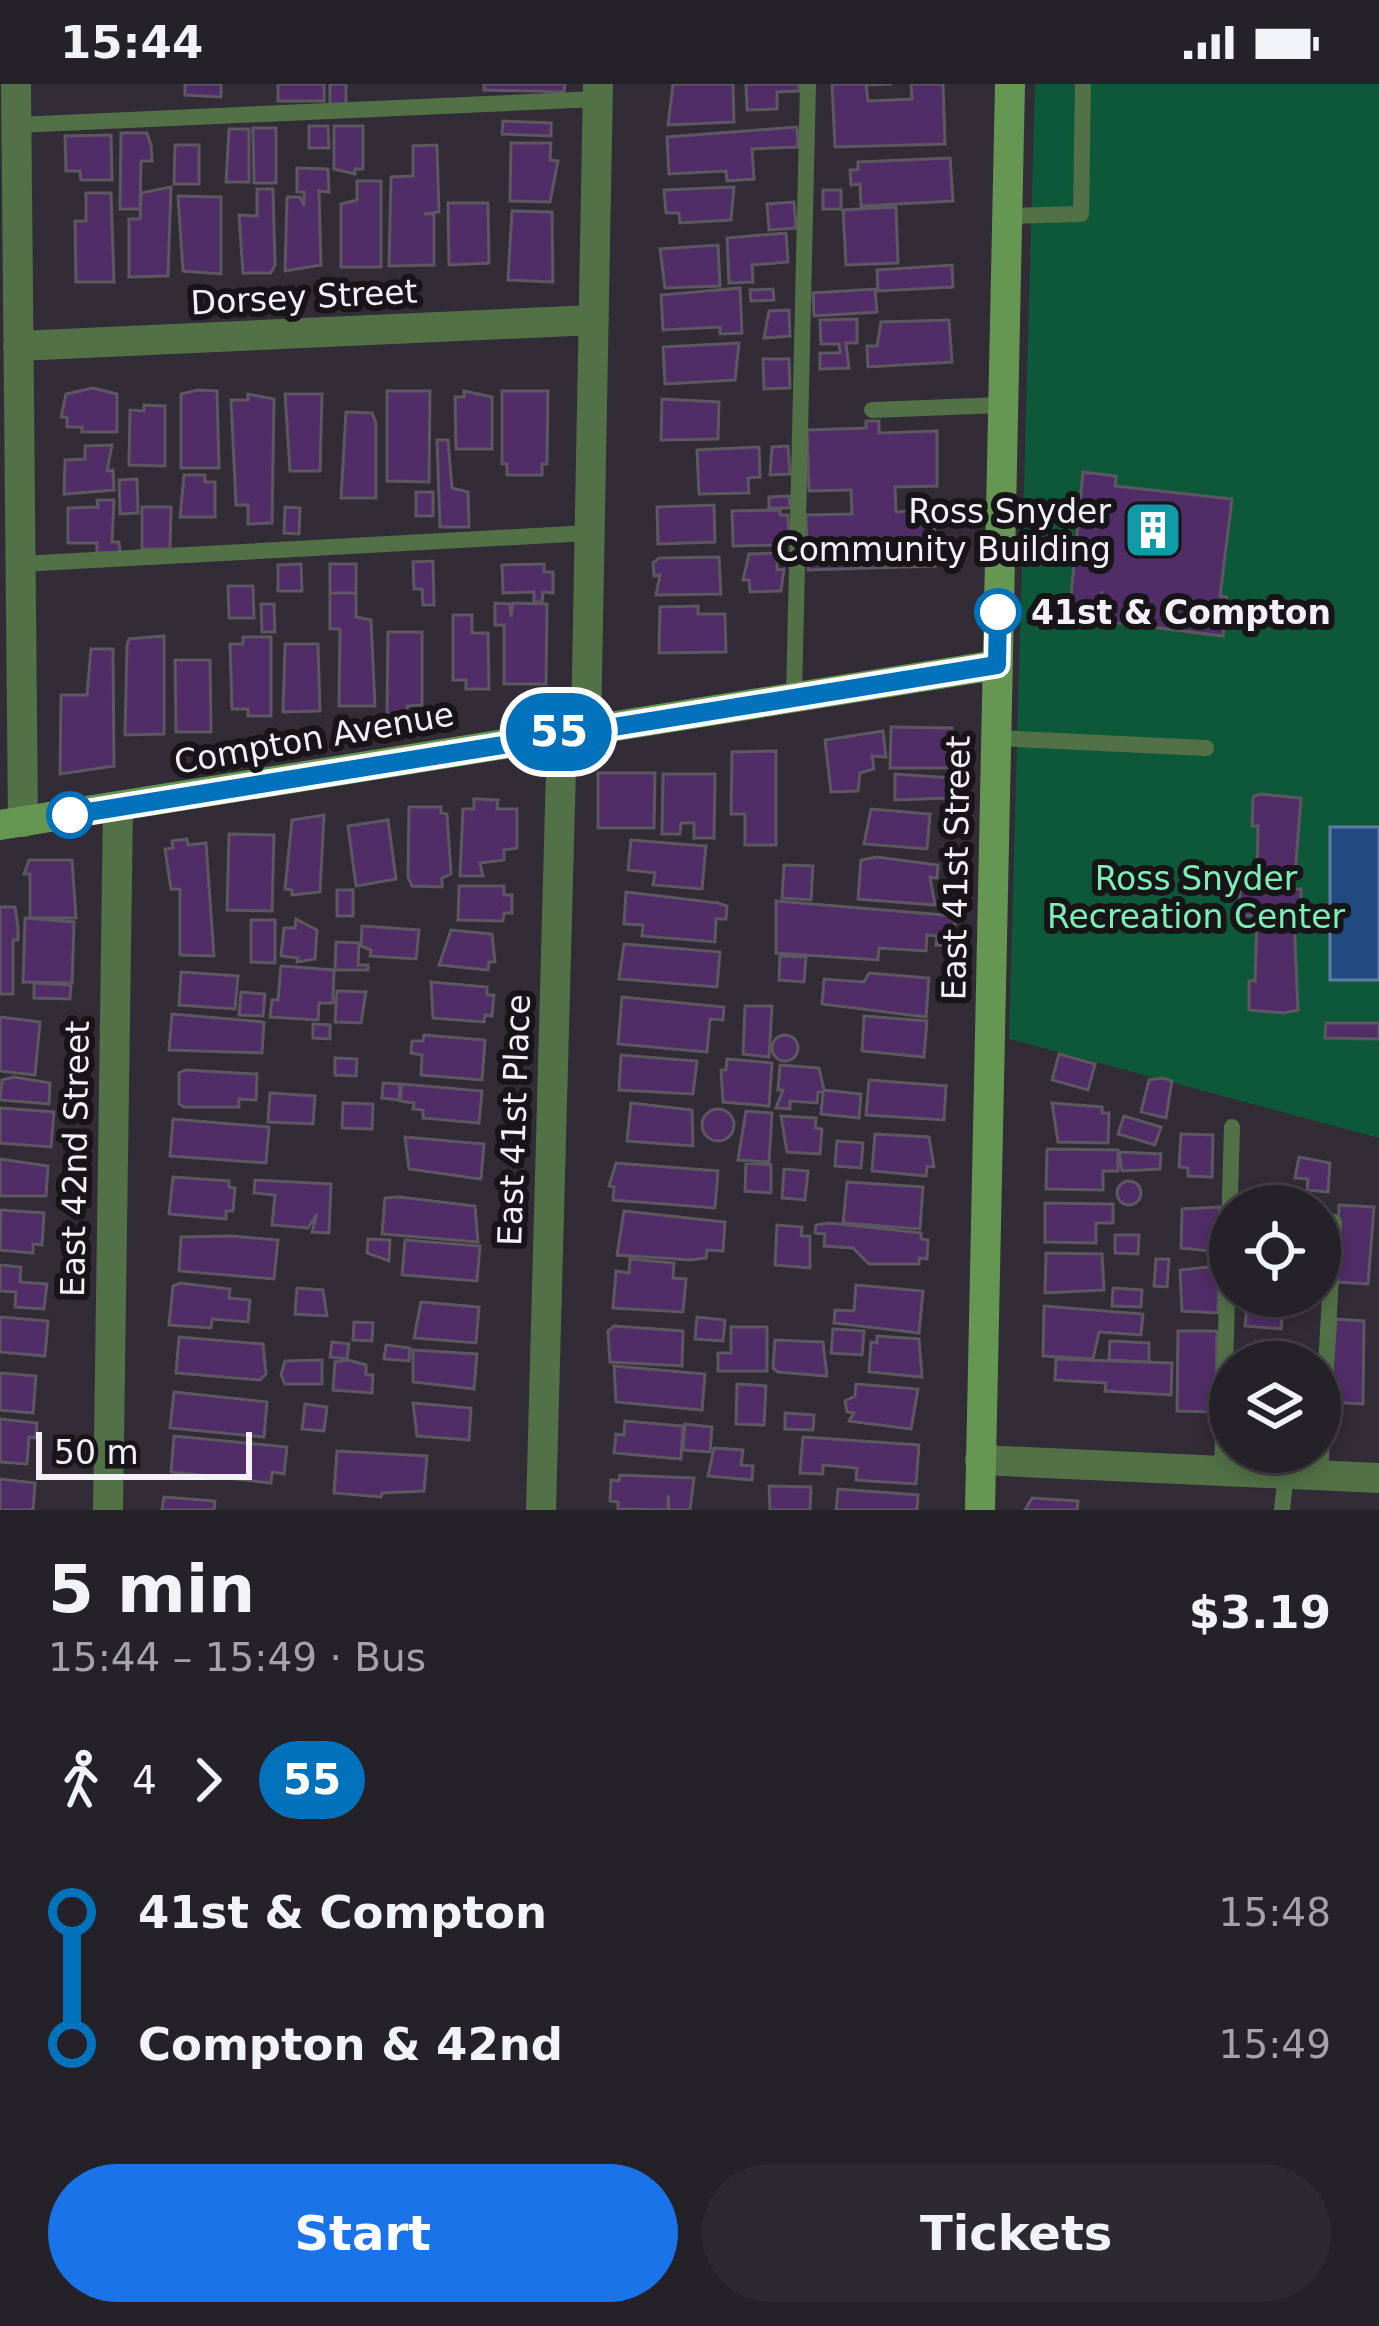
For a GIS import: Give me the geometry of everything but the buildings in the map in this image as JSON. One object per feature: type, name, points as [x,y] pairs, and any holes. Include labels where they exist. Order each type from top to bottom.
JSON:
[{"type":"street","points":[[12,824],[20,564],[16,84]]},
{"type":"street","name":"East 41st Street","points":[[980,1510],[1010,84]]},
{"type":"street","name":"East 41st Place","points":[[541,1510],[574,730],[590,533],[597,92]]},
{"type":"street","name":"Dorsey Street","points":[[18,346],[593,320]]},
{"type":"street","name":"Compton Avenue","points":[[12,824],[997,665]]},
{"type":"street","name":"East 42nd Street","points":[[108,1510],[118,808]]},
{"type":"street","points":[[980,1460],[1209,1470]]},
{"type":"street","points":[[1265,1473],[1379,1478]]},
{"type":"lane","points":[[794,696],[808,84]]},
{"type":"lane","points":[[1007,216],[1082,214],[1083,84]]},
{"type":"lane","points":[[17,125],[597,92]]},
{"type":"lane","points":[[872,410],[1003,405]]},
{"type":"lane","points":[[20,564],[590,533]]},
{"type":"lane","points":[[995,738],[1206,748]]},
{"type":"lane","points":[[1226,1341],[1232,1127]]},
{"type":"lane","points":[[1320,1476],[1329,1317]]},
{"type":"lane","points":[[1282,1510],[1286,1474]]},
{"type":"green space","name":"Ross Snyder Recreation Center","points":[[1035,84],[1379,84],[1379,1138],[1009,1039]]},
{"type":"water","points":[[1330,827],[1379,827],[1379,980],[1330,980]]},
{"type":"bus line","name":"55","points":[[70,815],[997,665],[998,612]]},
{"type":"place","name":"Ross Snyder Community Building","points":[[1153,530]]},
{"type":"place","name":"41st & Compton","points":[[998,612]]}]
